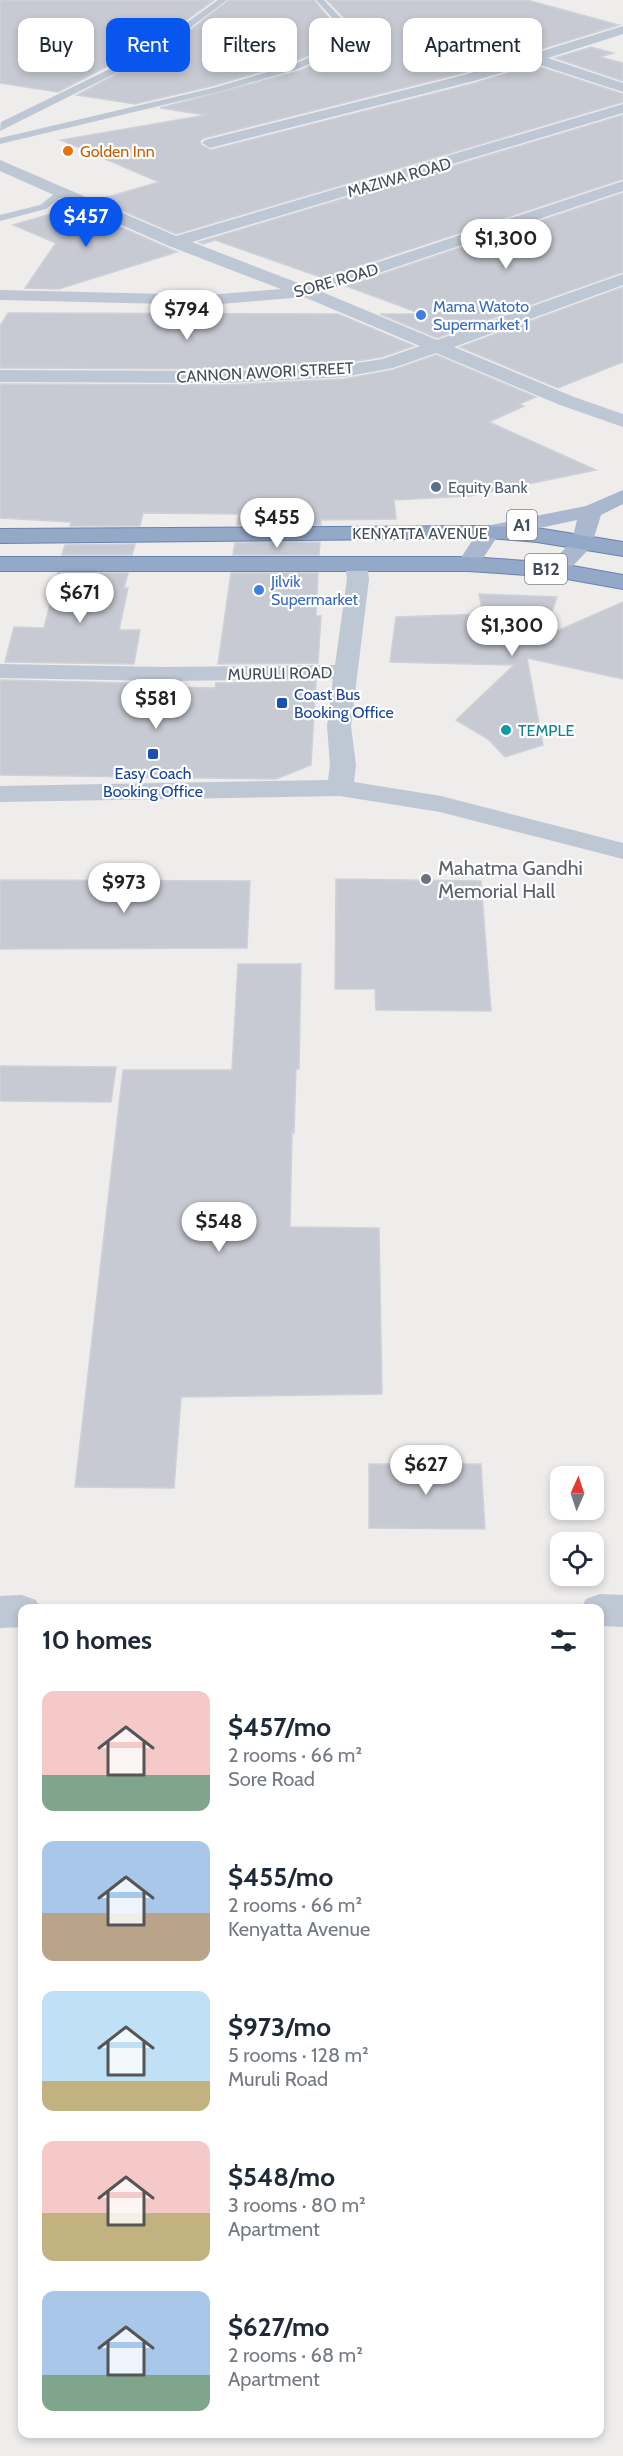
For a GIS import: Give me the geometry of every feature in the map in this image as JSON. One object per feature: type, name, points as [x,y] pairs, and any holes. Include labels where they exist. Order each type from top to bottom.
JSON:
[{"type":"highway","name":"KENYATTA AVENUE","points":[[0,536],[489,532],[537,534],[623,549]]},
{"type":"highway","points":[[46,563],[52,536]]},
{"type":"highway","name":"KENYATTA AVENUE","points":[[0,564],[468,564],[556,570],[623,582]]},
{"type":"main road","points":[[556,570],[583,542],[584,530],[592,511],[623,496]]},
{"type":"main road","name":"A1","points":[[468,564],[489,532],[592,511]]},
{"type":"street","points":[[542,55],[623,30]]},
{"type":"street","points":[[542,61],[623,88]]},
{"type":"street","points":[[210,143],[488,72]]},
{"type":"street","name":"MAZIWA ROAD","points":[[174,242],[442,164],[623,108]]},
{"type":"street","points":[[0,165],[174,242],[306,292],[436,347],[623,421]]},
{"type":"street","name":"SORE ROAD","points":[[0,296],[209,300],[306,292],[623,186]]},
{"type":"street","name":"CANNON AWORI STREET","points":[[0,376],[225,377],[344,371],[386,364],[623,279]]},
{"type":"street","points":[[340,788],[343,765],[339,726],[344,672],[358,579],[356,564]]},
{"type":"street","name":"MURULI ROAD","points":[[0,670],[164,674],[344,672]]},
{"type":"street","points":[[0,794],[340,788],[441,804],[623,851]]},
{"type":"street","points":[[604,1610],[623,1611]]},
{"type":"street","points":[[0,1612],[18,1611]]},
{"type":"lane","points":[[0,128],[121,67],[167,41],[223,0]]},
{"type":"lane","points":[[0,141],[215,90],[283,70],[353,41],[352,35],[320,0]]},
{"type":"lane","points":[[0,218],[43,207],[63,191]]},
{"type":"building","points":[[0,0],[214,0],[189,18],[106,18],[106,67],[58,92],[0,83]]},
{"type":"building","points":[[229,0],[314,0],[329,18],[309,18],[309,55],[297,60],[297,18],[206,18]]},
{"type":"building","points":[[327,0],[527,0],[619,25],[542,49],[542,18],[403,18],[403,72],[466,72],[204,138],[200,141],[201,145],[211,150],[511,72],[542,72],[542,68],[623,94],[623,102],[176,234],[98,200],[159,182],[61,140],[206,115],[160,108],[297,72],[309,67],[309,72],[391,72],[391,18],[344,18]]},
{"type":"building","points":[[202,21],[202,72],[260,72],[135,104],[77,95],[120,72],[190,72],[190,30]]},
{"type":"building","points":[[591,47],[613,53],[600,57],[623,63],[623,81],[555,58]]},
{"type":"building","points":[[623,115],[623,179],[323,278],[215,240],[203,244],[199,242]]},
{"type":"building","points":[[623,193],[623,272],[437,338],[380,314],[422,314],[346,286]]},
{"type":"building","points":[[75,207],[177,252],[59,289],[25,288],[56,243],[13,225]]},
{"type":"building","points":[[623,287],[623,362],[558,388],[460,347]]},
{"type":"building","points":[[8,313],[338,314],[414,346],[382,357],[344,363],[225,369],[0,368],[0,326]]},
{"type":"building","points":[[436,355],[536,397],[519,404],[524,406],[489,422],[596,470],[470,496],[394,500],[396,519],[321,520],[321,525],[237,525],[239,514],[143,513],[140,526],[70,526],[71,522],[0,518],[0,384],[225,385],[344,379],[393,370]]},
{"type":"building","points":[[320,542],[319,555],[233,555],[235,543]]},
{"type":"building","points":[[135,544],[132,555],[62,555],[65,545]]},
{"type":"building","points":[[58,573],[128,573],[124,588],[128,588],[119,630],[140,630],[134,664],[5,662],[14,627],[44,628]]},
{"type":"building","points":[[231,573],[318,573],[316,616],[321,616],[318,663],[218,664]]},
{"type":"building","points":[[479,594],[557,597],[543,637],[623,602],[623,679],[527,658],[543,745],[505,757],[488,739],[456,720],[514,665],[390,662],[396,617],[483,614]]},
{"type":"building","points":[[0,680],[131,683],[130,686],[215,688],[216,683],[316,681],[311,765],[276,779],[0,775]]},
{"type":"building","points":[[336,879],[481,881],[491,1011],[376,1010],[375,989],[335,989]]},
{"type":"building","points":[[0,880],[250,881],[247,948],[0,949]]},
{"type":"building","points":[[238,964],[301,964],[299,1069],[296,1069],[294,1133],[292,1132],[290,1227],[379,1228],[382,1394],[181,1397],[174,1488],[75,1487],[123,1070],[232,1070]]},
{"type":"building","points":[[0,1066],[116,1067],[111,1102],[0,1101]]},
{"type":"building","points":[[369,1464],[481,1464],[485,1529],[369,1528]]},
{"type":"place","name":"Golden Inn","points":[[68,151]]},
{"type":"place","name":"Mama Watoto Supermarket 1","points":[[421,315]]},
{"type":"place","name":"Equity Bank","points":[[436,487]]},
{"type":"place","name":"Jilvik Supermarket","points":[[259,590]]},
{"type":"place","name":"Coast Bus Booking Office","points":[[282,703]]},
{"type":"place","name":"TEMPLE","points":[[506,730]]},
{"type":"place","name":"Easy Coach Booking Office","points":[[153,754]]},
{"type":"place","name":"Mahatma Gandhi Memorial Hall","points":[[426,879]]}]
